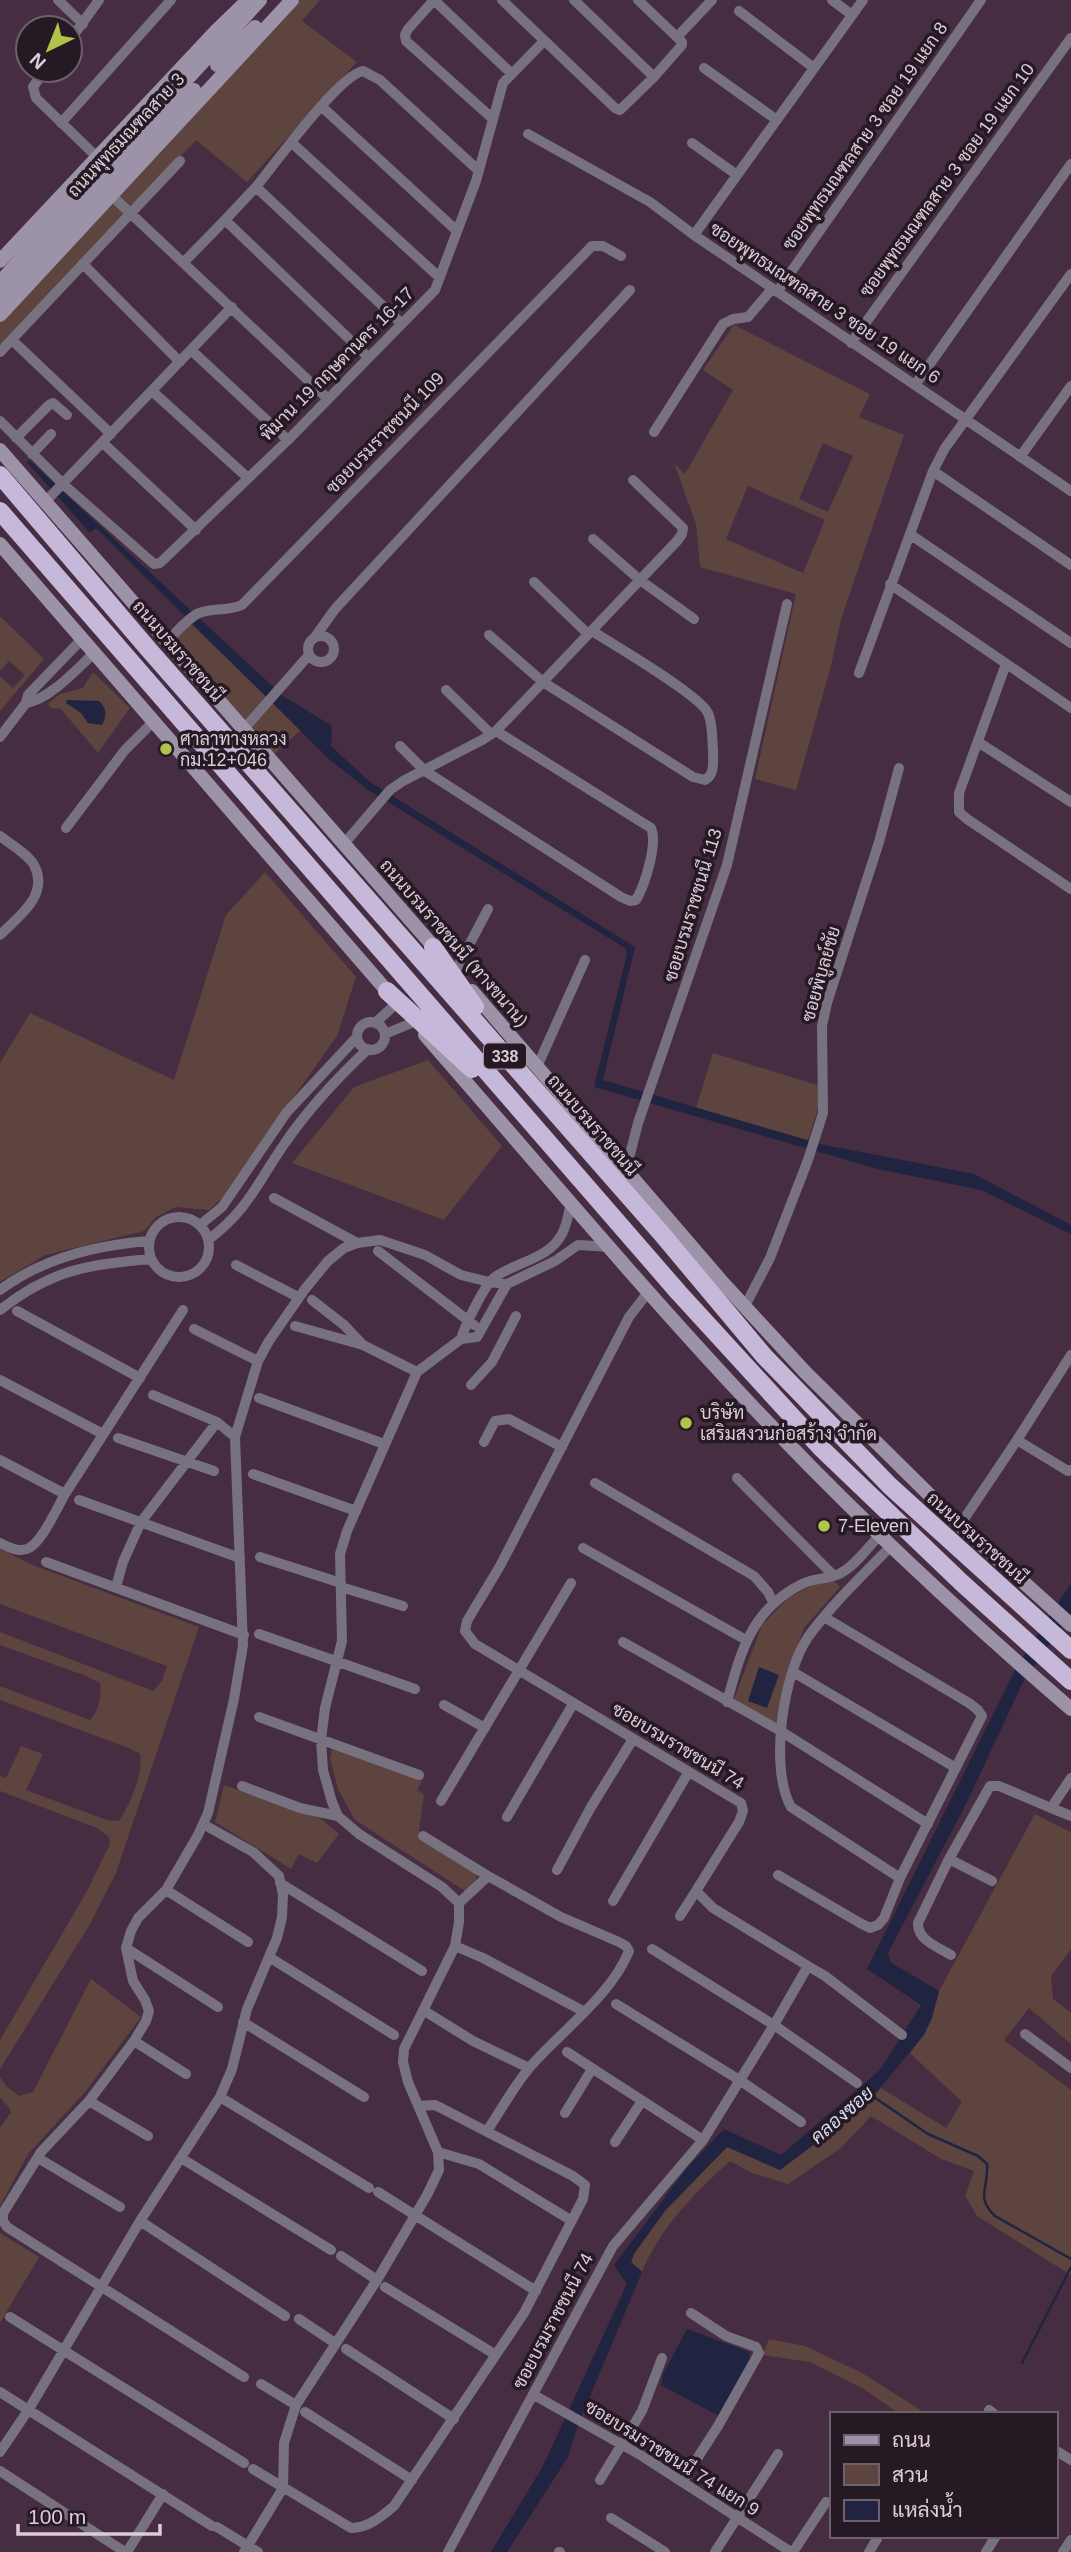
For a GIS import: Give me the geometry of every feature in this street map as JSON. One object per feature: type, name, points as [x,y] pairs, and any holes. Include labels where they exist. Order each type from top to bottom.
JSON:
[{"type":"highway","name":"ถนนบรมราชชนนี","points":[[0,475],[168,672],[536,1091],[764,1356],[890,1486],[1071,1650]]},
{"type":"highway","name":"338","points":[[0,511],[678,1293],[821,1448],[1071,1681]]},
{"type":"highway","points":[[433,947],[536,1091]]},
{"type":"highway","points":[[392,997],[538,1132]]},
{"type":"main road","points":[[0,261],[248,0]]},
{"type":"main road","name":"ถนนพุทธมณฑลสาย 3","points":[[0,300],[232,40],[260,0]]},
{"type":"main road","name":"ถนนพุทธมณฑลสาย 3","points":[[0,282],[232,40],[284,0]]},
{"type":"main road","points":[[0,315],[292,0]]},
{"type":"main road","name":"ถนนบรมราชชนนี (ทางขนาน)","points":[[0,450],[49,498],[167,642],[746,1306],[824,1391],[960,1525],[1069,1623]]},
{"type":"main road","name":"338","points":[[0,544],[739,1392],[886,1540],[1071,1709]]},
{"type":"street","points":[[58,0],[73,14]]},
{"type":"street","points":[[84,22],[99,0]]},
{"type":"street","points":[[61,122],[171,0]]},
{"type":"street","points":[[493,119],[406,41],[405,35],[434,0],[512,74]]},
{"type":"street","points":[[502,0],[620,110],[654,77],[680,48],[682,42],[639,0]]},
{"type":"street","points":[[574,0],[654,77]]},
{"type":"street","points":[[677,37],[712,0]]},
{"type":"street","points":[[832,0],[852,15]]},
{"type":"street","name":"ซอยพุทธมณฑลสาย 3 ซอย 19 แยก 6","points":[[863,0],[694,235],[1071,491]]},
{"type":"street","name":"ซอยพุทธมณฑลสาย 3 ซอย 19 แยก 8","points":[[654,432],[723,324],[733,319],[748,317],[775,290],[981,0]]},
{"type":"street","points":[[739,11],[814,68]]},
{"type":"street","name":"ซอยพุทธมณฑลสาย 3 ซอย 19 แยก 10","points":[[851,343],[1071,38]]},
{"type":"street","name":"พิมาน 19 กฤษดานคร 16-17","points":[[62,484],[154,565],[160,563],[196,530],[435,289],[479,171],[503,83],[544,41]]},
{"type":"street","points":[[704,68],[777,120]]},
{"type":"street","points":[[184,262],[256,187],[321,106],[351,76],[363,71],[380,80],[479,171]]},
{"type":"street","points":[[35,84],[33,92],[36,98],[98,159]]},
{"type":"street","points":[[321,106],[457,231]]},
{"type":"street","points":[[527,134],[650,202],[694,235]]},
{"type":"street","points":[[292,143],[439,277]]},
{"type":"street","points":[[692,143],[737,175]]},
{"type":"street","points":[[0,352],[180,161]]},
{"type":"street","points":[[915,385],[1071,164]]},
{"type":"street","points":[[256,187],[401,323]]},
{"type":"street","points":[[111,195],[327,398]]},
{"type":"street","points":[[225,220],[368,357]]},
{"type":"street","name":"ซอยบรมราชชนนี 109","points":[[167,642],[192,618],[207,611],[230,610],[242,605],[593,246],[603,246],[621,256]]},
{"type":"street","points":[[83,264],[180,362]]},
{"type":"street","points":[[859,673],[890,583],[911,535],[933,471],[945,448],[1071,274]]},
{"type":"street","points":[[315,637],[331,640],[335,651],[333,657],[323,663],[313,660],[309,655],[308,645],[335,609],[630,290]]},
{"type":"street","points":[[49,498],[232,307]]},
{"type":"street","points":[[12,340],[196,530]]},
{"type":"street","points":[[191,350],[288,440]]},
{"type":"street","points":[[1020,457],[1071,386]]},
{"type":"street","points":[[152,391],[247,478]]},
{"type":"street","points":[[16,438],[53,403],[67,415]]},
{"type":"street","points":[[0,421],[62,484]]},
{"type":"street","points":[[32,454],[51,434]]},
{"type":"street","points":[[933,471],[1071,565]]},
{"type":"street","points":[[343,845],[390,790],[494,732],[677,541],[683,528],[633,480]]},
{"type":"street","points":[[911,535],[1071,643]]},
{"type":"street","points":[[593,539],[640,580],[694,619]]},
{"type":"street","points":[[489,635],[543,682],[693,777],[705,780],[709,778],[713,769],[712,724],[707,711],[689,694],[593,630],[534,582]]},
{"type":"street","points":[[890,583],[1071,708]]},
{"type":"street","name":"ซอยบรมราชชนนี 113","points":[[626,1170],[650,1089],[727,865],[787,604]]},
{"type":"street","points":[[0,737],[26,703],[28,695],[82,639]]},
{"type":"street","points":[[26,703],[35,701],[67,678],[94,653]]},
{"type":"street","points":[[243,730],[274,698],[309,655]]},
{"type":"street","points":[[1006,664],[959,793],[960,812],[1071,889]]},
{"type":"street","points":[[400,746],[425,771],[621,897],[630,901],[636,900],[642,891],[653,849],[655,836],[651,828],[494,732],[446,691]]},
{"type":"street","points":[[65,828],[125,750],[154,721]]},
{"type":"street","points":[[978,742],[1071,802]]},
{"type":"street","name":"ซอยพิบูลย์ชัย","points":[[746,1306],[770,1258],[817,1133],[825,1102],[822,1026],[827,1003],[879,842],[899,768]]},
{"type":"street","points":[[0,836],[34,864],[40,884],[32,903],[0,935]]},
{"type":"street","points":[[455,972],[488,909]]},
{"type":"street","points":[[537,1067],[585,960]]},
{"type":"street","points":[[375,1023],[392,997]]},
{"type":"street","points":[[200,1225],[222,1207],[287,1112],[310,1084],[357,1037],[360,1027],[370,1022],[375,1023],[385,1034],[378,1048],[362,1047],[357,1037]]},
{"type":"street","points":[[385,1034],[414,1022]]},
{"type":"street","points":[[208,1240],[245,1206],[300,1121],[330,1085],[368,1049]]},
{"type":"street","points":[[274,1198],[357,1243]]},
{"type":"street","points":[[338,1816],[323,1770],[321,1740],[343,1625],[340,1555],[355,1511],[417,1372],[465,1330],[489,1282],[546,1250],[562,1234],[571,1202]]},
{"type":"street","points":[[176,1217],[189,1219],[200,1225],[208,1240],[208,1253],[203,1265],[194,1273],[182,1277],[169,1276],[158,1269],[151,1259],[149,1241],[154,1229],[164,1221],[176,1217]]},
{"type":"street","points":[[244,2376],[7,2227],[3,2221],[3,2213],[38,2158],[89,2101],[134,2041],[149,2011],[133,1981],[126,1948],[138,1918],[166,1890],[203,1824],[234,1699],[244,1635],[234,1437],[258,1361],[298,1297],[328,1261],[344,1248],[357,1243],[380,1240],[425,1255],[461,1275],[507,1283],[555,1261],[578,1245],[610,1247]]},
{"type":"street","points":[[0,1290],[29,1270],[55,1259],[131,1242],[149,1241]]},
{"type":"street","points":[[546,1250],[555,1261]]},
{"type":"street","points":[[378,1251],[465,1330],[480,1334],[497,1351]]},
{"type":"street","points":[[0,1310],[32,1287],[63,1272],[110,1262],[151,1259]]},
{"type":"street","points":[[236,1265],[298,1297]]},
{"type":"street","points":[[480,1334],[507,1283]]},
{"type":"street","name":"ซอยบรมราชชนนี 74","points":[[649,1291],[629,1317],[500,1566],[467,1621],[465,1631],[475,1644],[741,1803],[743,1811],[739,1822],[696,1891]]},
{"type":"street","points":[[312,1300],[344,1325],[363,1345]]},
{"type":"street","points":[[0,1542],[17,1550],[26,1550],[36,1544],[183,1310]]},
{"type":"street","points":[[17,1311],[140,1378]]},
{"type":"street","points":[[471,1385],[486,1371],[516,1316]]},
{"type":"street","points":[[295,1326],[363,1345],[417,1372]]},
{"type":"street","points":[[194,1329],[258,1361]]},
{"type":"street","points":[[465,1330],[480,1334]]},
{"type":"street","points":[[960,1525],[1071,1354]]},
{"type":"street","points":[[0,1380],[103,1434]]},
{"type":"street","points":[[153,1395],[217,1422],[234,1437]]},
{"type":"street","points":[[259,1398],[384,1444]]},
{"type":"street","points":[[484,1442],[495,1421],[509,1419],[562,1447]]},
{"type":"street","points":[[116,1587],[123,1562],[141,1522],[217,1422]]},
{"type":"street","points":[[118,1437],[214,1471]]},
{"type":"street","points":[[1017,1440],[1060,1467],[1071,1470]]},
{"type":"street","points":[[0,1460],[65,1494]]},
{"type":"street","points":[[253,1474],[355,1511]]},
{"type":"street","points":[[737,1478],[838,1574],[855,1584]]},
{"type":"street","points":[[595,1483],[754,1576],[773,1602]]},
{"type":"street","points":[[79,1500],[240,1558]]},
{"type":"street","points":[[727,1702],[746,1640],[773,1602],[808,1581],[838,1574],[886,1540]]},
{"type":"street","points":[[886,1540],[855,1584],[807,1639],[793,1671],[779,1730],[781,1779],[784,1795],[791,1807],[900,1878]]},
{"type":"street","points":[[583,1548],[746,1640]]},
{"type":"street","points":[[260,1557],[403,1606]]},
{"type":"street","points":[[46,1562],[244,1635]]},
{"type":"street","points":[[440,1801],[570,1583]]},
{"type":"street","points":[[778,1875],[870,1928],[878,1925],[884,1918],[900,1878],[982,1716],[978,1710],[824,1617]]},
{"type":"street","points":[[259,1634],[415,1689]]},
{"type":"street","points":[[623,1642],[779,1730],[928,1824]]},
{"type":"street","points":[[793,1671],[956,1769]]},
{"type":"street","points":[[507,1817],[573,1704]]},
{"type":"street","points":[[444,1705],[485,1728]]},
{"type":"street","points":[[259,1717],[419,1775]]},
{"type":"street","points":[[556,1870],[633,1739]]},
{"type":"street","points":[[613,1900],[688,1773]]},
{"type":"street","points":[[1051,1808],[1071,1778]]},
{"type":"street","points":[[0,2392],[250,2550],[283,2488],[284,2443],[300,2409],[335,2343],[381,2284],[439,2170],[438,2152],[408,2082],[403,2062],[404,2049],[455,1946],[459,1903],[442,1886],[359,1834],[338,1816],[300,1808],[242,1786]]},
{"type":"street","points":[[951,1955],[922,1937],[918,1931],[918,1923],[949,1859],[990,1786],[999,1786],[1071,1816]]},
{"type":"street","points":[[0,2452],[29,2409],[140,2221],[220,2096],[232,2069],[243,2022],[277,1938],[283,1895],[279,1876],[268,1863],[224,1834],[203,1824]]},
{"type":"street","points":[[423,1836],[561,1917],[626,1945],[629,1951],[625,1961],[583,2011],[529,2068],[487,2131]]},
{"type":"street","points":[[949,1859],[992,1881]]},
{"type":"street","points":[[459,1903],[488,1876]]},
{"type":"street","points":[[280,1883],[422,1972]]},
{"type":"street","points":[[166,1890],[248,1942]]},
{"type":"street","points":[[680,1916],[696,1891],[713,1908],[825,1976],[902,2035]]},
{"type":"street","points":[[455,1946],[583,2011]]},
{"type":"street","points":[[126,1948],[218,2007]]},
{"type":"street","points":[[652,1949],[774,2025],[857,2083]]},
{"type":"street","points":[[269,1957],[394,2035]]},
{"type":"street","name":"ซอยบรมราชชนนี 74","points":[[448,2552],[613,2246],[703,2140],[808,1966]]},
{"type":"street","points":[[615,2004],[801,2122]]},
{"type":"street","points":[[423,2010],[473,2041],[529,2068]]},
{"type":"street","points":[[243,2022],[364,2096]]},
{"type":"street","points":[[1024,2034],[1071,2068]]},
{"type":"street","points":[[134,2041],[186,2074]]},
{"type":"street","points":[[567,2052],[703,2140]]},
{"type":"street","points":[[565,2113],[592,2068]]},
{"type":"street","points":[[220,2096],[536,2291]]},
{"type":"street","points":[[89,2101],[148,2136]]},
{"type":"street","points":[[615,2142],[642,2101]]},
{"type":"street","points":[[10,2317],[344,2525],[359,2528],[373,2522],[394,2506],[524,2313],[586,2189],[581,2181],[435,2105],[419,2106]]},
{"type":"street","points":[[438,2152],[479,2164],[572,2221]]},
{"type":"street","points":[[38,2158],[120,2207]]},
{"type":"street","points":[[181,2158],[496,2355]]},
{"type":"street","points":[[140,2221],[285,2316]]},
{"type":"street","points":[[682,2482],[718,2426],[759,2353],[756,2347],[726,2336],[691,2314]]},
{"type":"street","points":[[299,2319],[335,2343]]},
{"type":"street","points":[[346,2349],[454,2418]]},
{"type":"street","points":[[600,2480],[642,2411],[662,2358]]},
{"type":"street","points":[[261,2384],[412,2480]]},
{"type":"street","name":"ซอยบรมราชชนนี 74 แยก 9","points":[[534,2395],[682,2482],[792,2552]]},
{"type":"street","points":[[715,2552],[778,2454]]},
{"type":"street","points":[[0,2471],[126,2552],[163,2494]]},
{"type":"street","points":[[792,2552],[826,2502]]},
{"type":"street","points":[[611,2518],[665,2552]]},
{"type":"street","points":[[869,2552],[877,2539]]},
{"type":"street","points":[[1063,2552],[1071,2540]]},
{"type":"green space","points":[[300,0],[320,0],[302,21],[357,62],[247,182],[196,140],[0,347],[0,321]]},
{"type":"green space","points":[[734,325],[870,394],[859,417],[904,435],[841,619],[831,666],[796,790],[755,779],[796,594],[700,567],[696,524],[674,463],[685,474],[733,390],[703,370]],"holes":[[[823,443],[853,456],[828,512],[799,499]],[[748,486],[825,520],[803,573],[726,539]]]},
{"type":"green space","points":[[0,616],[44,659],[0,711],[0,676],[13,688],[25,675],[9,661],[0,671]]},
{"type":"green space","points":[[191,624],[301,730],[273,755],[174,641]]},
{"type":"green space","points":[[93,672],[130,708],[98,753],[61,709],[51,708],[48,704],[60,694],[83,688]]},
{"type":"green space","points":[[265,872],[356,977],[337,1036],[221,1199],[209,1210],[176,1207],[156,1217],[144,1231],[45,1255],[0,1282],[0,1063],[30,1013],[174,1080],[226,915]]},
{"type":"green space","points":[[713,1053],[817,1085],[820,1102],[808,1140],[696,1108]]},
{"type":"green space","points":[[428,1060],[502,1146],[444,1220],[292,1163],[354,1087]]},
{"type":"green space","points":[[0,1549],[35,1566],[199,1627],[116,1873],[89,1926],[0,2069],[0,2040],[87,1891],[110,1844],[109,1837],[97,1828],[0,1791],[0,1776],[6,1778],[21,1746],[43,1754],[26,1790],[107,1820],[119,1821],[135,1789],[141,1761],[140,1754],[131,1749],[0,1700],[0,1686],[90,1720],[98,1707],[101,1694],[100,1683],[86,1676],[0,1645],[0,1632],[153,1691],[162,1681],[167,1666],[0,1604]]},
{"type":"green space","points":[[829,1576],[840,1587],[804,1628],[787,1672],[778,1723],[745,1708],[734,1699],[762,1625],[788,1598]]},
{"type":"green space","points":[[332,1748],[425,1776],[417,1790],[424,1794],[418,1839],[477,1874],[476,1881],[465,1891],[355,1820],[338,1789],[330,1759]]},
{"type":"green space","points":[[224,1785],[320,1818],[339,1834],[317,1863],[299,1854],[291,1869],[215,1822]]},
{"type":"green space","points":[[1035,1814],[1071,1832],[1071,1949],[1051,1976],[1053,1999],[1071,2013],[1071,2044],[1029,2008],[1004,2040],[1071,2090],[1071,2275],[977,2216],[965,2196],[974,2171],[941,2159],[871,2116],[841,2148],[788,2184],[752,2173],[730,2161],[691,2198],[669,2225],[642,2272],[631,2262],[647,2232],[673,2201],[727,2147],[780,2170],[865,2106],[881,2088],[946,2128],[962,2102],[910,2053],[928,2024],[939,1991]]},
{"type":"green space","points":[[91,1979],[141,2017],[86,2091],[28,2154],[0,2206],[0,2128],[11,2112],[0,2098],[0,2076],[6,2086],[19,2096],[33,2092]]},
{"type":"green space","points":[[0,2233],[39,2257],[0,2323]]},
{"type":"green space","points":[[769,2339],[805,2346],[862,2373],[924,2412],[897,2412],[862,2388],[810,2362],[762,2355]]},
{"type":"water","points":[[29,460],[283,696],[332,726],[331,746],[370,782],[635,947],[603,1080],[820,1144],[974,1174],[1071,1225],[1071,1234],[981,1190],[878,1169],[594,1087],[627,954],[625,948],[367,789],[330,760],[96,528],[90,533],[27,462]]},
{"type":"water","points":[[67,700],[99,701],[105,712],[102,725],[88,723],[81,713],[66,703]]},
{"type":"water","name":"คลองซอย","points":[[1071,1583],[1071,1613],[1023,1682],[968,1800],[888,1953],[890,1962],[939,1991],[924,2035],[865,2106],[780,2170],[727,2147],[665,2211],[634,2254],[631,2262],[642,2272],[578,2425],[568,2457],[507,2552],[491,2552],[543,2466],[627,2284],[614,2265],[687,2168],[724,2129],[781,2155],[880,2070],[921,2005],[867,1969],[1016,1668]]},
{"type":"water","points":[[759,1667],[779,1675],[767,1708],[748,1701]]},
{"type":"water","points":[[687,2329],[749,2352],[750,2360],[719,2416],[661,2385],[663,2374]]},
{"type":"waterway","name":"คลองซอย","points":[[871,2095],[928,2134],[978,2156],[987,2164],[984,2198],[995,2216],[1071,2259]]},
{"type":"waterway","points":[[1022,2363],[1071,2267]]},
{"type":"place","name":"ศาลาทางหลวง กม.12+046","points":[[166,749]]},
{"type":"place","name":"บริษัท เสริมสงวนก่อสร้าง จำกัด","points":[[686,1423]]},
{"type":"place","name":"7-Eleven","points":[[824,1526]]}]
